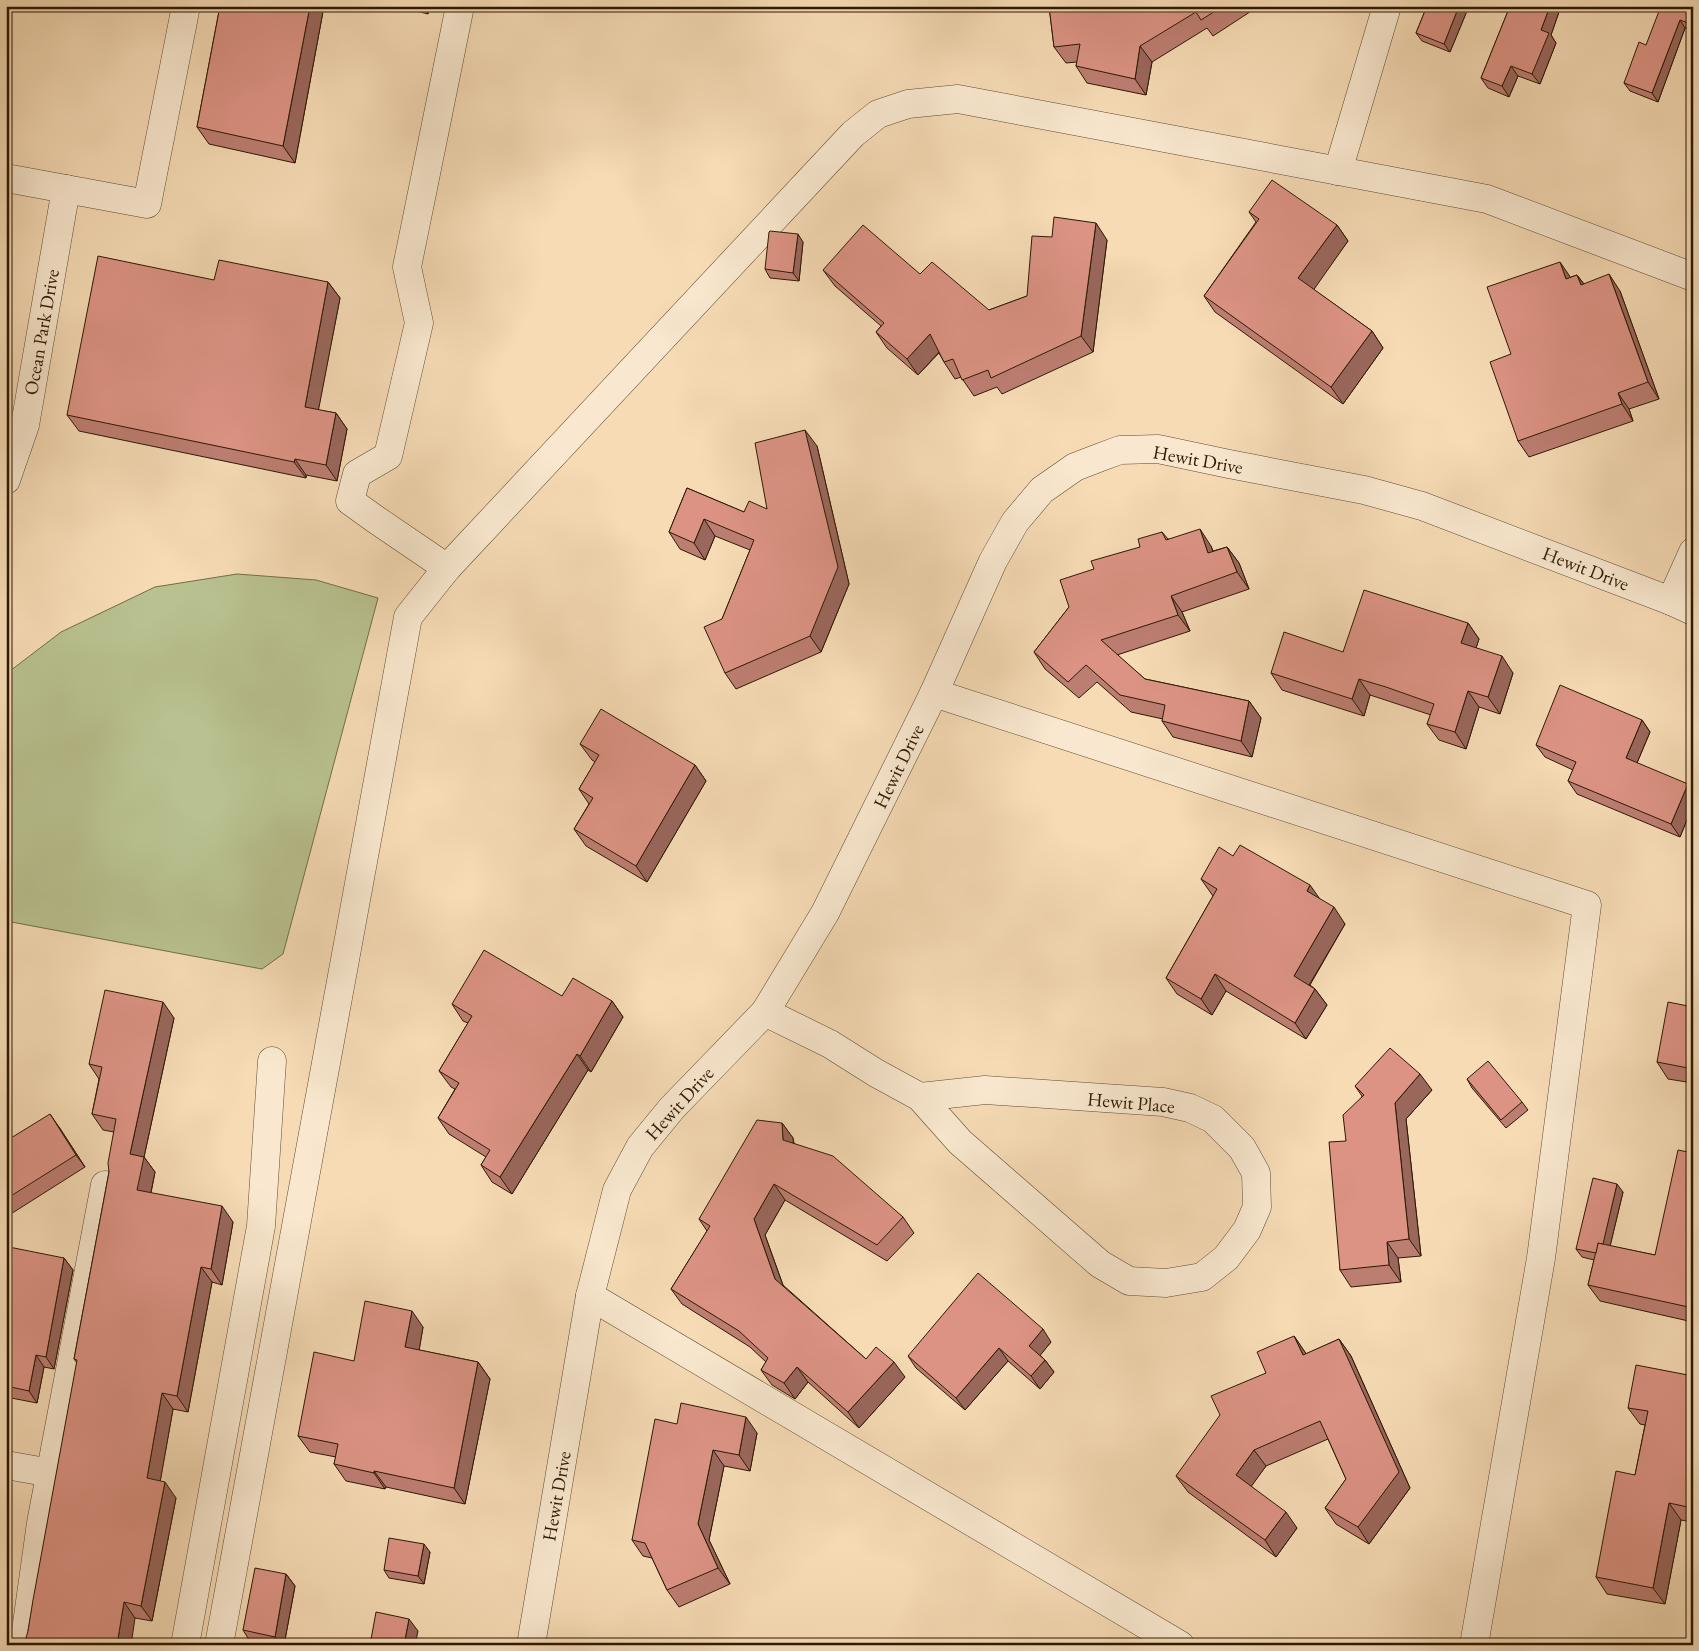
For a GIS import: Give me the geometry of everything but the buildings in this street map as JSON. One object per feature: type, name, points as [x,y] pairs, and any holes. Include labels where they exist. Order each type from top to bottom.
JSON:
[{"type":"street","points":[[6,178],[147,204],[186,6]]},
{"type":"street","points":[[447,568],[350,501],[357,474],[388,456],[419,323],[407,267],[460,6]]},
{"type":"street","points":[[1338,171],[1387,6]]},
{"type":"street","points":[[219,1645],[408,616],[447,568],[853,134],[878,114],[908,104],[958,99],[1487,199],[1693,277]]},
{"type":"street","name":"Ocean Park Drive","points":[[6,480],[25,425],[66,189]]},
{"type":"street","name":"Hewit Drive","points":[[531,1645],[590,1296],[617,1190],[640,1147],[672,1108],[765,1012],[825,913],[934,693],[993,561],[1015,522],[1042,490],[1075,467],[1120,450],[1158,449],[1364,490],[1422,506],[1682,606],[1693,552]]},
{"type":"street","points":[[934,693],[1587,905],[1541,1258],[1474,1645]]},
{"type":"street","name":"Hewit Place","points":[[765,1012],[830,1044],[876,1074],[920,1097],[960,1142],[1100,1264],[1129,1281],[1166,1283],[1202,1277],[1226,1258],[1247,1230],[1257,1207],[1256,1173],[1242,1148],[1212,1119],[1190,1108],[1163,1102],[985,1090],[920,1097]]},
{"type":"street","points":[[185,1645],[261,1226],[272,1061]]},
{"type":"street","points":[[24,1645],[42,1523],[105,1185]]},
{"type":"street","points":[[590,1296],[1180,1645]]},
{"type":"street","points":[[6,1465],[51,1473]]},
{"type":"green space","points":[[237,574],[316,580],[378,598],[283,954],[262,969],[6,921],[6,674],[61,632],[155,587]]}]
